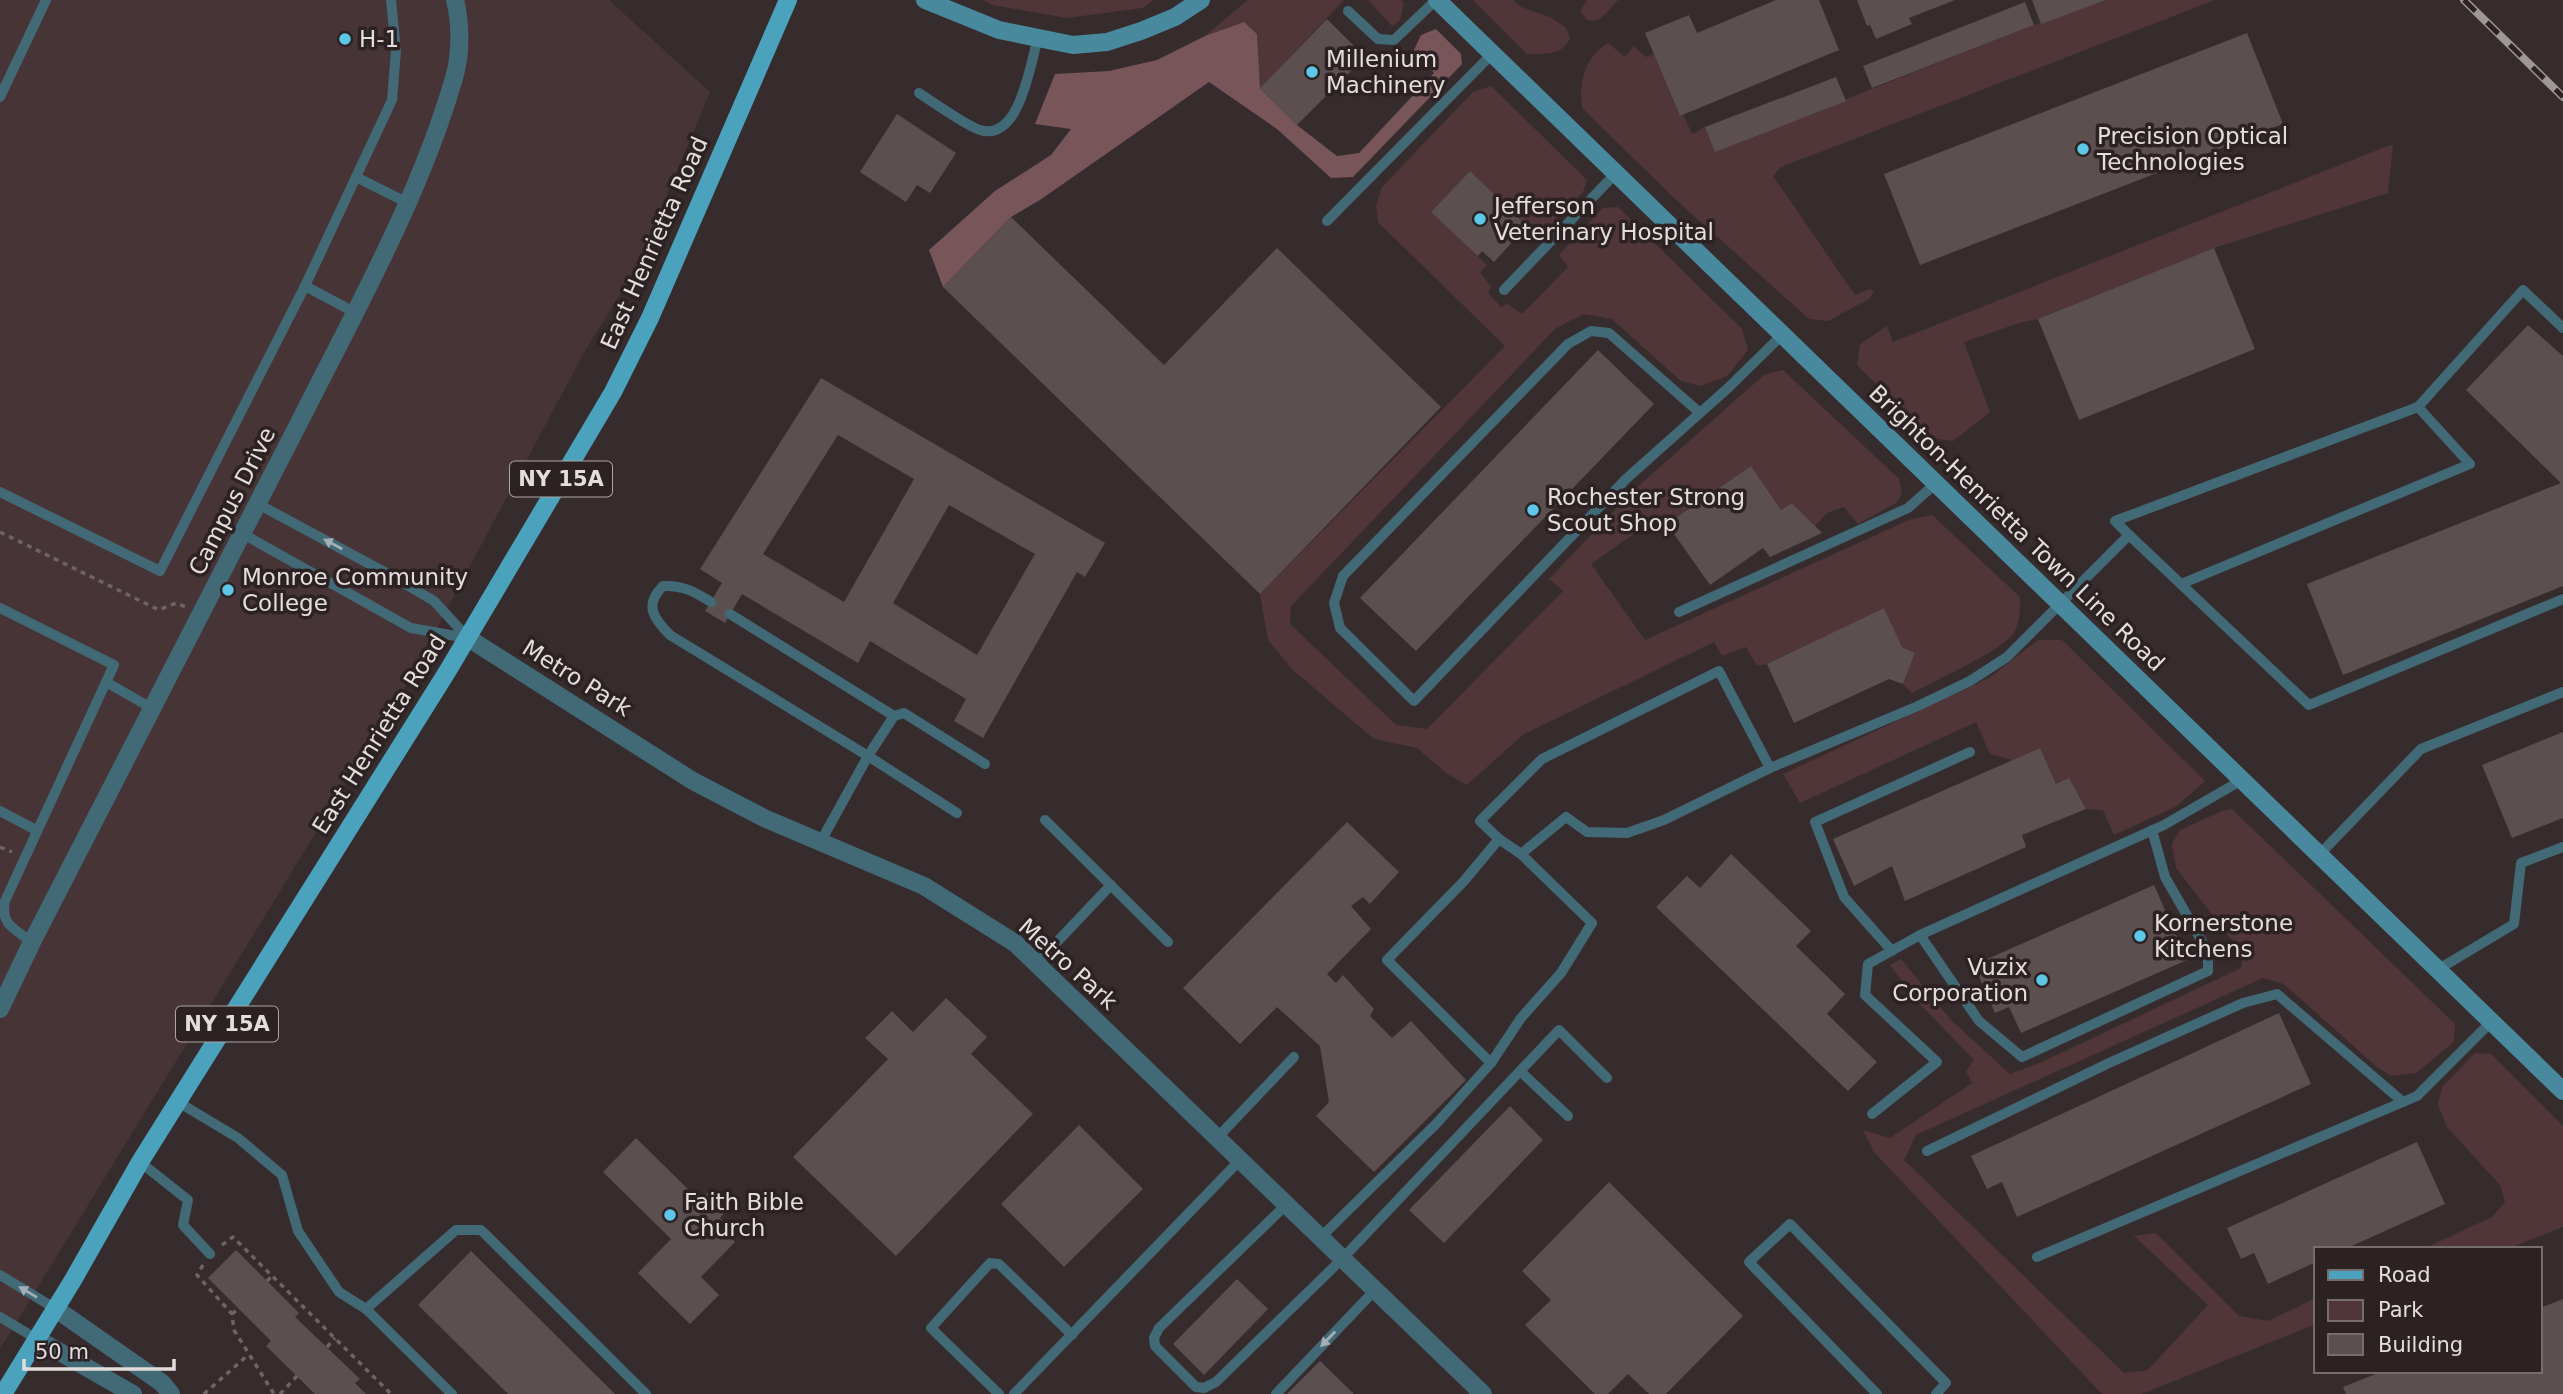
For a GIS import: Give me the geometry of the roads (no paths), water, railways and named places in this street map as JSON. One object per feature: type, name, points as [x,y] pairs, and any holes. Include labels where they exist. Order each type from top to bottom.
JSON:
[{"type":"main road","name":"East Henrietta Road","points":[[3,1394],[56,1309],[140,1163],[468,638],[613,392],[650,318],[788,0]]},
{"type":"street","name":"Campus Drive","points":[[0,1009],[243,534],[406,202],[438,130],[456,75],[460,19],[456,0]]},
{"type":"street","points":[[925,0],[999,30],[1073,45],[1107,42],[1175,18],[1201,0]]},
{"type":"street","name":"Brighton-Henrietta Town Line Road","points":[[1436,0],[2563,1091]]},
{"type":"street","name":"Metro Park","points":[[468,638],[693,781],[764,818],[924,886],[1015,943],[1477,1392]]},
{"type":"street","points":[[56,1309],[162,1382],[171,1394]]},
{"type":"street","points":[[37,1339],[133,1394]]},
{"type":"lane","points":[[0,96],[46,0]]},
{"type":"lane","points":[[0,492],[160,571],[305,286],[392,100],[396,51],[391,0]]},
{"type":"lane","points":[[1348,11],[1378,39],[1394,40],[1436,0]]},
{"type":"lane","points":[[919,93],[981,130],[999,130],[1009,122],[1020,100],[1038,38]]},
{"type":"lane","points":[[1327,221],[1492,54]]},
{"type":"lane","points":[[1504,290],[1616,173]]},
{"type":"lane","points":[[356,177],[406,202]]},
{"type":"lane","points":[[305,286],[354,312]]},
{"type":"lane","points":[[2563,328],[2523,290],[2418,407],[2115,521],[2309,705],[2563,599]]},
{"type":"lane","points":[[1700,413],[1609,333],[1591,331],[1567,345],[1343,576],[1334,603],[1340,628],[1415,701],[1626,479],[1700,413],[1782,335]]},
{"type":"lane","points":[[2181,584],[2470,464],[2418,407]]},
{"type":"lane","points":[[1679,612],[1908,508],[1935,484]]},
{"type":"lane","points":[[258,504],[435,601],[468,638]]},
{"type":"lane","points":[[243,534],[411,628],[468,638]]},
{"type":"lane","points":[[1521,854],[1566,817],[1587,832],[1627,833],[1664,820],[1770,768],[1918,706],[1970,681],[2007,657],[2130,535]]},
{"type":"lane","points":[[711,602],[691,589],[677,585],[663,586],[654,595],[651,609],[657,622],[670,635],[957,813]]},
{"type":"lane","points":[[0,608],[114,665],[23,858],[2,912],[4,921],[32,942]]},
{"type":"lane","points":[[730,614],[894,716]]},
{"type":"lane","points":[[1321,1238],[1436,1125],[1491,1063],[1521,1018],[1560,973],[1592,923],[1521,854],[1499,839],[1480,821],[1542,759],[1719,671],[1770,768]]},
{"type":"lane","points":[[106,682],[153,709]]},
{"type":"lane","points":[[2319,855],[2421,749],[2563,692]]},
{"type":"lane","points":[[821,841],[868,756],[894,716],[904,713],[985,764]]},
{"type":"lane","points":[[1892,951],[1844,897],[1815,822],[1970,752]]},
{"type":"lane","points":[[1872,1114],[1937,1062],[1865,995],[1868,964],[1920,935],[2152,830],[2242,780]]},
{"type":"lane","points":[[0,811],[36,830]]},
{"type":"lane","points":[[1045,820],[1168,942]]},
{"type":"lane","points":[[1920,935],[1979,1021],[2022,1057],[2034,1052],[2208,971],[2208,952],[2165,877],[2152,830]]},
{"type":"lane","points":[[1491,1063],[1387,960],[1464,881],[1499,839]]},
{"type":"lane","points":[[2437,970],[2514,923],[2521,863],[2563,847]]},
{"type":"lane","points":[[1036,964],[1111,886]]},
{"type":"lane","points":[[1927,1151],[2242,1003],[2277,993],[2403,1102]]},
{"type":"lane","points":[[2037,1256],[2417,1096],[2491,1022]]},
{"type":"lane","points":[[1286,1205],[1158,1328],[1154,1338],[1155,1346],[1196,1387],[1204,1388],[1216,1382],[1342,1259],[1559,1030],[1607,1078]]},
{"type":"lane","points":[[1217,1138],[1294,1058]]},
{"type":"lane","points":[[1520,1071],[1568,1116]]},
{"type":"lane","points":[[178,1102],[238,1138],[282,1175],[298,1231],[340,1292],[366,1308],[452,1394]]},
{"type":"lane","points":[[1014,1394],[1240,1160]]},
{"type":"lane","points":[[140,1163],[188,1200],[183,1225],[210,1254]]},
{"type":"lane","points":[[1877,1394],[1749,1262],[1790,1224],[1946,1382],[1936,1394]]},
{"type":"lane","points":[[366,1308],[456,1230],[481,1230],[646,1394]]},
{"type":"lane","points":[[999,1394],[931,1328],[990,1263],[999,1264],[1072,1335]]},
{"type":"lane","points":[[0,1275],[56,1309]]},
{"type":"lane","points":[[1276,1394],[1375,1290]]},
{"type":"lane","points":[[0,1317],[37,1339]]},
{"type":"railway","points":[[2464,0],[2563,97]]},
{"type":"place","name":"H-1","points":[[345,39]]},
{"type":"place","name":"Millenium Machinery","points":[[1312,72]]},
{"type":"place","name":"Precision Optical Technologies","points":[[2083,149]]},
{"type":"place","name":"Jefferson Veterinary Hospital","points":[[1480,219]]},
{"type":"place","name":"Rochester Strong Scout Shop","points":[[1533,510]]},
{"type":"place","name":"Monroe Community College","points":[[228,590]]},
{"type":"place","name":"Kornerstone Kitchens","points":[[2140,936]]},
{"type":"place","name":"Vuzix Corporation","points":[[2042,980]]},
{"type":"place","name":"Faith Bible Church","points":[[670,1215]]}]
